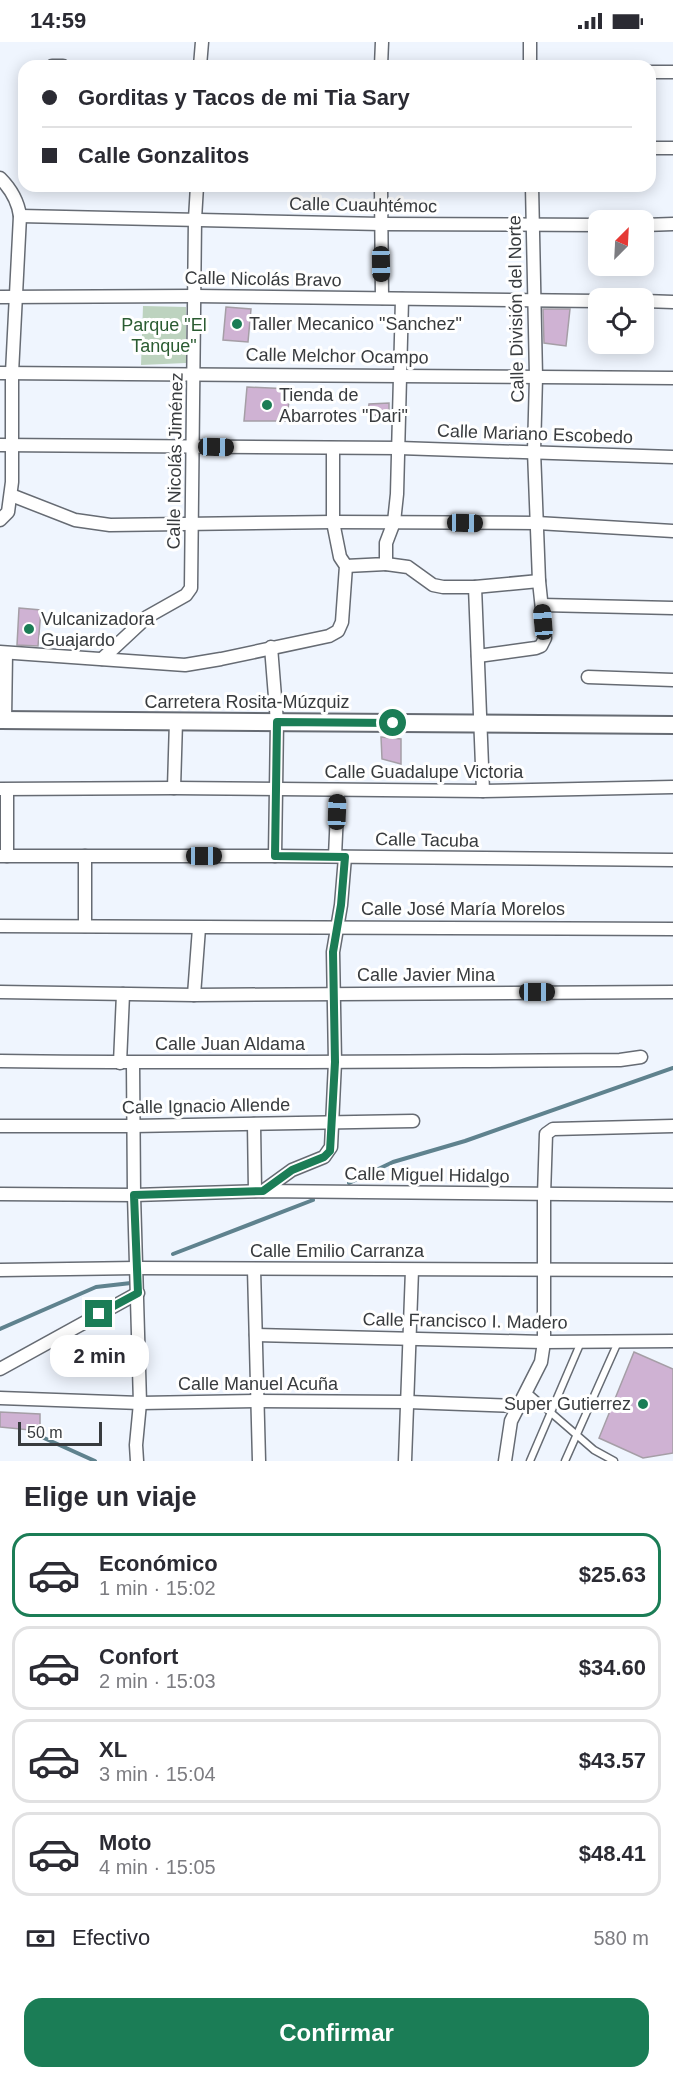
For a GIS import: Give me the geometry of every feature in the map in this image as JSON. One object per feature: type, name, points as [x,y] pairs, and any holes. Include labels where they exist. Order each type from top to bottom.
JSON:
[{"type":"main road","name":"Carretera Rosita-Múzquiz","points":[[3,720],[673,725]]},
{"type":"street","points":[[200,60],[202,42]]},
{"type":"street","points":[[381,60],[382,42]]},
{"type":"street","points":[[530,42],[530,60]]},
{"type":"street","points":[[656,72],[673,72]]},
{"type":"street","points":[[656,148],[673,148]]},
{"type":"street","points":[[0,178],[14,195],[20,216],[15,297],[6,373],[6,445],[11,495],[8,512],[0,520]]},
{"type":"street","name":"Calle Nicolás Jiménez","points":[[102,659],[147,616],[189,592],[192,583],[197,192]]},
{"type":"street","points":[[381,192],[382,298]]},
{"type":"street","name":"Calle División del Norte","points":[[478,656],[541,646],[545,638],[539,581],[534,451],[536,377],[532,192]]},
{"type":"street","name":"Calle Cuauhtémoc","points":[[20,216],[381,224],[588,225]]},
{"type":"street","points":[[654,225],[673,225]]},
{"type":"street","name":"Calle Nicolás Bravo","points":[[0,297],[195,296],[588,301]]},
{"type":"street","points":[[386,564],[386,543],[394,522],[399,448],[402,299]]},
{"type":"street","points":[[654,301],[673,302]]},
{"type":"street","name":"Calle Melchor Ocampo","points":[[6,373],[673,378]]},
{"type":"street","name":"Calle Mariano Escobedo","points":[[6,445],[399,448],[673,456]]},
{"type":"street","points":[[3,720],[3,652],[185,665],[329,636],[338,631],[342,622],[346,566],[340,557],[333,522],[333,448]]},
{"type":"street","points":[[11,495],[60,516],[110,525],[394,522],[537,524],[673,531]]},
{"type":"street","points":[[346,566],[386,564],[408,567],[438,586],[475,587],[539,581]]},
{"type":"street","points":[[475,587],[483,791]]},
{"type":"street","points":[[542,605],[673,608]]},
{"type":"street","points":[[271,647],[277,722],[275,856]]},
{"type":"street","points":[[588,677],[673,680]]},
{"type":"street","points":[[174,788],[176,721]]},
{"type":"street","name":"Calle Guadalupe Victoria","points":[[3,789],[483,791],[673,787]]},
{"type":"street","points":[[3,789],[4,856]]},
{"type":"street","points":[[254,1124],[259,1191],[292,1170],[327,1154],[331,1147],[335,1062],[333,952],[341,905],[338,790]]},
{"type":"street","name":"Calle Tacuba","points":[[4,856],[673,860]]},
{"type":"street","points":[[86,856],[86,926]]},
{"type":"street","name":"Calle José María Morelos","points":[[0,926],[673,928]]},
{"type":"street","points":[[194,995],[199,928]]},
{"type":"street","name":"Calle Javier Mina","points":[[0,992],[194,995],[673,992]]},
{"type":"street","points":[[120,1063],[123,994]]},
{"type":"street","name":"Calle Juan Aldama","points":[[0,1061],[335,1062],[620,1060],[641,1057]]},
{"type":"street","points":[[133,1063],[140,1403],[136,1445],[137,1461]]},
{"type":"street","name":"Calle Ignacio Allende","points":[[0,1125],[133,1126],[414,1120]]},
{"type":"street","points":[[505,1461],[507,1436],[517,1406],[541,1362],[544,1342],[544,1195],[546,1137],[549,1131],[673,1125]]},
{"type":"street","name":"Calle Miguel Hidalgo","points":[[0,1194],[134,1195],[259,1191],[544,1195],[673,1194]]},
{"type":"street","name":"Calle Emilio Carranza","points":[[0,1270],[137,1268],[673,1270]]},
{"type":"street","points":[[254,1269],[259,1461]]},
{"type":"street","points":[[405,1461],[412,1270]]},
{"type":"street","points":[[0,1369],[138,1293]]},
{"type":"street","name":"Calle Francisco I. Madero","points":[[256,1335],[544,1342],[673,1341]]},
{"type":"street","name":"Calle Manuel Acuña","points":[[0,1398],[140,1403],[408,1402],[517,1406]]},
{"type":"lane","points":[[565,1461],[618,1341]]},
{"type":"lane","points":[[530,1461],[581,1342]]},
{"type":"lane","points":[[525,1391],[594,1450],[614,1461]]},
{"type":"green space","name":"Parque \"El Tanque\"","points":[[143,306],[186,307],[186,363],[141,365]]},
{"type":"building","name":"Taller Mecanico \"Sanchez\"","points":[[226,307],[251,309],[248,342],[223,340]]},
{"type":"building","points":[[543,309],[570,309],[566,346],[544,343]]},
{"type":"building","name":"Tienda de Abarrotes \"Dari\"","points":[[247,387],[291,389],[286,421],[244,421]]},
{"type":"building","points":[[389,403],[389,418],[368,414],[369,404]]},
{"type":"building","name":"Vulcanizadora Guajardo","points":[[19,608],[41,610],[38,646],[17,645]]},
{"type":"building","points":[[381,737],[401,739],[401,764],[382,759]]},
{"type":"building","name":"Super Gutierrez","points":[[634,1352],[673,1369],[673,1453],[643,1458],[599,1438]]},
{"type":"building","points":[[0,1412],[40,1414],[40,1431],[0,1427]]},
{"type":"waterway","points":[[349,1183],[393,1162],[465,1141],[673,1068]]},
{"type":"waterway","points":[[173,1254],[313,1200]]},
{"type":"waterway","points":[[0,1329],[96,1287],[131,1283]]},
{"type":"waterway","points":[[44,1438],[95,1461]]},
{"type":"place","name":"Taller Mecanico \"Sanchez\"","points":[[237,324]]},
{"type":"place","name":"Tienda de Abarrotes \"Dari\"","points":[[267,405]]},
{"type":"place","name":"Vulcanizadora Guajardo","points":[[29,629]]},
{"type":"place","name":"Super Gutierrez","points":[[643,1404]]},
{"type":"route","points":[[99,1314],[138,1293],[134,1195],[263,1191],[292,1170],[324,1157],[330,1151],[335,1062],[333,952],[341,905],[345,857],[275,856],[277,722],[393,723]]}]
